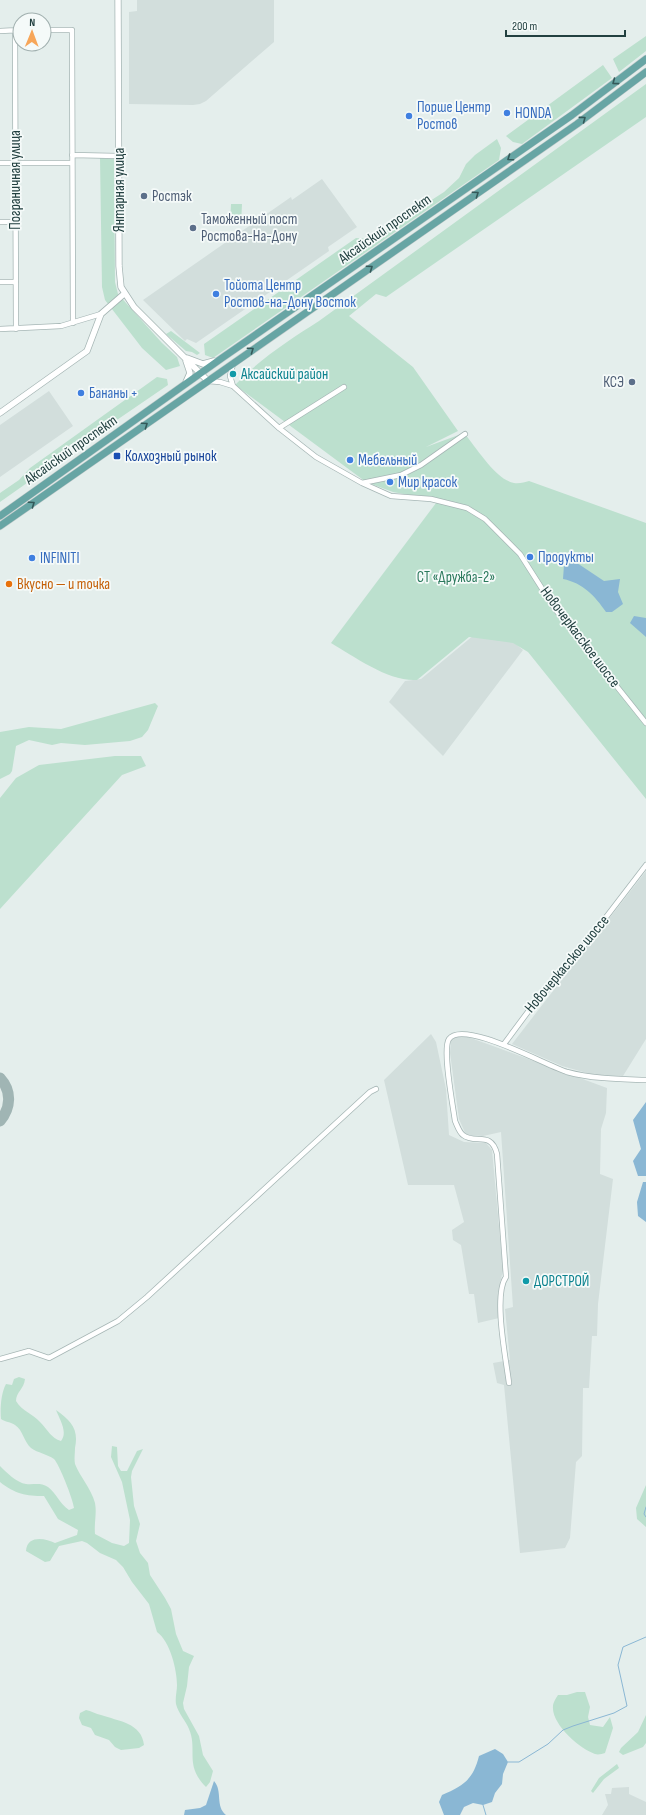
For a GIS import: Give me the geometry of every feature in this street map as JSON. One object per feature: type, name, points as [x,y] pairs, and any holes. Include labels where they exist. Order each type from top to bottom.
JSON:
[{"type":"main road","name":"Аксайский проспект","points":[[0,516],[222,358],[572,115],[646,58]]},
{"type":"main road","name":"Аксайский проспект","points":[[0,526],[577,124],[646,72]]},
{"type":"main road","points":[[175,404],[178,398],[201,381],[200,374]]},
{"type":"street","name":"Янтарная улица","points":[[117,2],[119,266],[121,287],[124,294],[134,307],[208,381]]},
{"type":"street","points":[[0,31],[12,30]]},
{"type":"street","points":[[52,30],[72,30],[73,322]]},
{"type":"street","name":"Пограничная улица","points":[[16,329],[15,163],[17,52]]},
{"type":"street","points":[[72,156],[118,156]]},
{"type":"street","points":[[0,163],[72,163]]},
{"type":"street","points":[[0,222],[15,222]]},
{"type":"street","points":[[0,282],[16,282]]},
{"type":"street","points":[[0,329],[61,326],[101,314],[124,294]]},
{"type":"street","points":[[0,413],[87,352],[101,314]]},
{"type":"street","name":"Янтарная улица","points":[[182,356],[203,364],[222,358]]},
{"type":"street","name":"Янтарная улица","points":[[182,356],[190,373],[188,379],[182,387]]},
{"type":"street","points":[[233,363],[230,376],[233,386]]},
{"type":"street","points":[[208,381],[220,382],[233,386]]},
{"type":"street","name":"Новочеркасское шоссе","points":[[233,386],[280,428],[316,457],[362,483],[391,496],[431,499],[468,508],[485,519],[520,554],[555,609],[646,723]]},
{"type":"street","points":[[280,428],[344,387]]},
{"type":"street","points":[[362,483],[401,475],[421,465],[465,434]]},
{"type":"street","name":"Новочеркасское шоссе","points":[[504,1044],[533,1005],[566,968],[646,865]]},
{"type":"street","points":[[509,1383],[500,1307],[502,1282],[506,1277],[497,1154],[493,1144],[490,1141],[465,1136],[459,1130],[456,1121],[446,1050],[448,1040],[457,1034],[469,1035],[504,1044],[566,1071],[594,1078],[646,1080]]},
{"type":"street","points":[[0,1358],[29,1351],[49,1358],[118,1321],[148,1297],[370,1092],[376,1089]]},
{"type":"shaded area","points":[[137,0],[274,0],[274,42],[206,101],[200,104],[129,104],[129,12],[137,11]]},
{"type":"shaded area","points":[[322,179],[357,227],[328,247],[329,251],[196,343],[187,339],[185,341],[143,300],[291,197],[292,200]]},
{"type":"shaded area","points":[[49,391],[73,426],[0,477],[0,425]]},
{"type":"shaded area","points":[[474,635],[512,641],[523,650],[443,756],[389,702],[405,681],[421,679]]},
{"type":"shaded area","points":[[646,871],[646,1039],[623,1076],[594,1075],[562,1066],[512,1044]]},
{"type":"shaded area","points":[[431,1034],[436,1042],[446,1089],[449,1135],[464,1142],[486,1143],[492,1150],[503,1270],[498,1293],[499,1318],[478,1323],[474,1294],[469,1294],[461,1245],[453,1240],[452,1230],[464,1222],[454,1185],[408,1185],[384,1080]]},
{"type":"shaded area","points":[[455,1035],[465,1036],[607,1088],[606,1113],[601,1129],[600,1174],[613,1179],[598,1304],[597,1336],[592,1336],[589,1388],[583,1388],[582,1456],[576,1462],[570,1538],[565,1548],[520,1553],[504,1385],[497,1383],[493,1363],[510,1360],[505,1309],[513,1307],[501,1132],[483,1136],[466,1135],[459,1119],[450,1053],[451,1039]]},
{"type":"shaded area","points":[[629,1787],[629,1794],[646,1802],[646,1815],[602,1815],[608,1805],[605,1794],[611,1794],[612,1788]]},
{"type":"green space","points":[[646,36],[646,51],[619,72],[613,59]]},
{"type":"green space","points":[[603,65],[612,78],[522,144],[513,142],[506,136]]},
{"type":"green space","name":"СТ «Дружба-2»","points":[[646,84],[646,117],[386,297],[376,294],[349,316],[413,367],[458,431],[426,447],[464,433],[493,470],[507,481],[522,483],[529,481],[646,523],[646,799],[528,652],[513,643],[469,637],[417,680],[406,680],[372,668],[331,643],[436,503],[431,499],[393,492],[366,482],[235,385],[275,350],[319,321]]},
{"type":"green space","points":[[497,139],[501,148],[499,160],[213,358],[205,355],[204,344],[356,238],[371,239],[444,192],[459,178],[466,164],[475,155]]},
{"type":"green space","points":[[100,158],[114,159],[115,282],[118,294],[162,343],[177,357],[180,366],[166,370],[142,348],[105,300],[102,287]]},
{"type":"green space","points":[[231,204],[242,204],[241,225],[230,225]]},
{"type":"green space","points":[[171,331],[200,353],[197,355],[186,351],[166,334]]},
{"type":"green space","points":[[157,377],[167,379],[168,385],[92,437],[89,434],[70,445],[59,454],[61,459],[0,502],[0,493],[19,480],[30,468]]},
{"type":"green space","points":[[155,703],[158,706],[148,730],[142,737],[130,741],[85,745],[61,743],[52,745],[29,740],[16,746],[12,771],[10,774],[0,779],[0,732],[29,727],[61,729]]},
{"type":"green space","points":[[115,756],[141,756],[146,766],[122,775],[0,909],[0,798],[16,778],[39,765]]},
{"type":"green space","points":[[19,1377],[25,1379],[17,1395],[16,1401],[21,1407],[37,1419],[52,1436],[61,1441],[64,1434],[63,1426],[56,1410],[73,1426],[76,1436],[75,1464],[91,1492],[95,1503],[95,1534],[112,1543],[124,1546],[129,1543],[130,1520],[122,1482],[111,1457],[112,1446],[117,1447],[118,1466],[121,1471],[127,1471],[137,1451],[143,1449],[132,1471],[131,1477],[134,1506],[140,1524],[136,1541],[140,1553],[148,1563],[150,1575],[171,1609],[176,1634],[183,1651],[194,1656],[189,1667],[183,1703],[184,1709],[199,1736],[203,1755],[213,1771],[210,1782],[206,1787],[195,1772],[191,1737],[188,1726],[178,1711],[176,1704],[177,1679],[172,1656],[166,1642],[157,1632],[149,1604],[132,1582],[123,1567],[116,1560],[100,1553],[82,1541],[59,1546],[50,1561],[45,1562],[26,1551],[27,1546],[33,1540],[42,1539],[55,1543],[77,1535],[78,1530],[58,1519],[44,1496],[21,1494],[0,1482],[0,1466],[19,1482],[45,1485],[66,1508],[69,1510],[74,1508],[66,1482],[54,1459],[31,1448],[18,1427],[1,1419],[1,1401],[4,1388],[6,1384],[12,1385],[14,1379]]},
{"type":"green space","points":[[646,1485],[646,1527],[637,1519],[636,1508]]},
{"type":"green space","points":[[577,1692],[585,1692],[590,1707],[588,1717],[590,1725],[603,1727],[610,1717],[613,1728],[605,1753],[595,1754],[582,1747],[561,1728],[557,1720],[553,1706],[558,1695],[567,1695]]},
{"type":"green space","points":[[86,1710],[122,1721],[134,1727],[139,1732],[144,1745],[139,1748],[121,1750],[115,1747],[109,1740],[95,1735],[91,1728],[82,1725],[79,1718],[80,1713]]},
{"type":"green space","points":[[646,1715],[646,1743],[643,1747],[623,1755],[619,1752],[621,1748],[638,1732]]},
{"type":"green space","points":[[617,1764],[619,1768],[604,1779],[593,1793],[591,1791],[599,1778]]},
{"type":"water","points":[[569,563],[577,563],[604,581],[620,579],[618,592],[623,604],[612,612],[606,612],[588,591],[577,584],[563,579],[564,565]]},
{"type":"water","points":[[634,616],[646,618],[646,637],[630,623]]},
{"type":"water","points":[[646,1102],[646,1176],[638,1176],[633,1161],[641,1149],[633,1120]]},
{"type":"water","points":[[643,1182],[646,1182],[646,1222],[638,1216],[637,1202]]},
{"type":"water","points":[[495,1749],[503,1754],[508,1762],[503,1774],[502,1784],[495,1793],[492,1802],[483,1805],[473,1803],[464,1807],[460,1815],[444,1815],[439,1802],[442,1795],[461,1785],[470,1777],[477,1764],[479,1756]]},
{"type":"water","points":[[214,1781],[217,1785],[221,1807],[226,1815],[184,1815],[185,1810],[200,1808],[206,1805]]},
{"type":"waterway","points":[[646,1507],[644,1514],[646,1517]]},
{"type":"waterway","points":[[508,1762],[519,1762],[548,1744],[563,1730],[614,1713],[627,1706],[618,1665],[623,1647],[646,1637]]},
{"type":"waterway","points":[[483,1805],[486,1815]]},
{"type":"taxiway","points":[[0,1078],[7,1088],[9,1100],[4,1116],[0,1121]]},
{"type":"place","name":"HONDA","points":[[507,113]]},
{"type":"place","name":"Порше Центр Ростов","points":[[409,116]]},
{"type":"place","name":"Ростэк","points":[[144,196]]},
{"type":"place","name":"Таможенный пост Ростова-На-Дону","points":[[193,228]]},
{"type":"place","name":"Тойота Центр Ростов-на-Дону Восток","points":[[216,294]]},
{"type":"place","name":"Аксайский район","points":[[233,374]]},
{"type":"place","name":"КСЭ","points":[[632,382]]},
{"type":"place","name":"Бананы +","points":[[81,393]]},
{"type":"place","name":"Колхозный рынок","points":[[117,456]]},
{"type":"place","name":"Мебельный","points":[[350,460]]},
{"type":"place","name":"Мир красок","points":[[390,482]]},
{"type":"place","name":"Продукты","points":[[530,557]]},
{"type":"place","name":"INFINITI","points":[[32,558]]},
{"type":"place","name":"Вкусно — и точка","points":[[9,584]]},
{"type":"place","name":"ДОРСТРОЙ","points":[[526,1281]]}]
